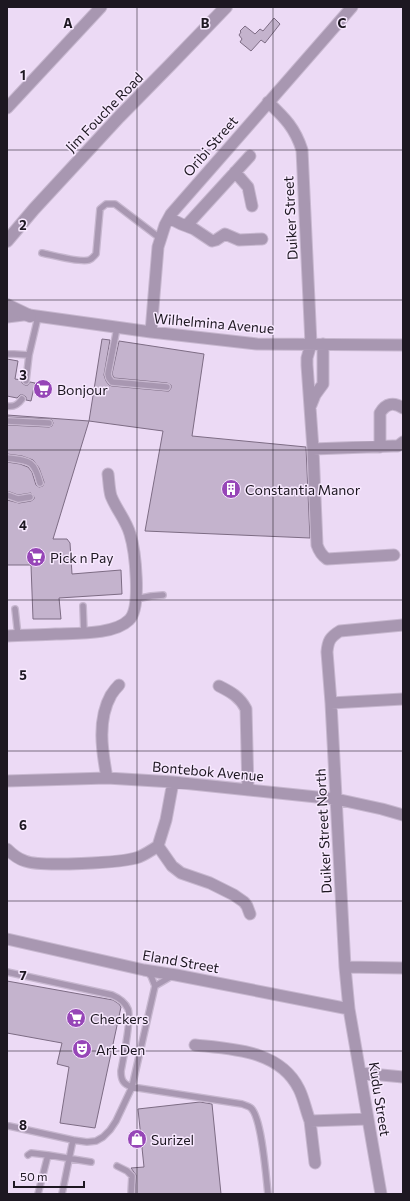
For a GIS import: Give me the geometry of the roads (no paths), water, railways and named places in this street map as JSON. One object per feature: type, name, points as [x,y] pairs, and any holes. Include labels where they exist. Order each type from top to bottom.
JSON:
[{"type":"street","points":[[7,108],[101,7]]},
{"type":"street","name":"Jim Fouche Road","points":[[7,241],[34,209],[119,117],[226,7]]},
{"type":"street","name":"Oribi Street","points":[[151,332],[158,247],[164,225],[183,200],[352,7]]},
{"type":"street","name":"Duiker Street","points":[[268,102],[292,127],[302,150],[311,344],[307,358],[317,545],[319,551],[327,559],[394,555]]},
{"type":"street","points":[[186,226],[250,156]]},
{"type":"street","points":[[235,172],[248,187],[252,206]]},
{"type":"street","points":[[169,218],[194,229],[212,241],[225,234],[239,240],[262,239]]},
{"type":"street","points":[[7,305],[30,316]]},
{"type":"street","name":"Wilhelmina Avenue","points":[[7,310],[30,316],[117,328],[257,344],[403,345]]},
{"type":"street","name":"Wilhelmina Avenue","points":[[7,317],[30,316]]},
{"type":"street","points":[[310,408],[315,394],[323,384],[323,344]]},
{"type":"street","points":[[380,447],[380,412],[386,406],[393,404],[403,408]]},
{"type":"street","points":[[313,449],[398,446],[403,442]]},
{"type":"street","points":[[12,636],[84,633],[108,630],[123,625],[134,614],[136,600],[134,559],[130,533],[127,523],[111,496],[108,474]]},
{"type":"street","name":"Duiker Street North","points":[[349,1009],[345,967],[327,652],[331,638],[340,631],[403,625]]},
{"type":"street","points":[[107,778],[103,758],[102,723],[111,695],[119,685]]},
{"type":"street","points":[[219,686],[230,691],[242,701],[246,709],[248,790]]},
{"type":"street","points":[[331,703],[403,699]]},
{"type":"street","name":"Bontebok Avenue","points":[[7,781],[107,778],[173,782],[336,799],[403,815]]},
{"type":"street","points":[[7,849],[24,861],[33,864],[115,861],[138,857],[158,846],[166,820],[173,782]]},
{"type":"street","points":[[158,846],[172,866],[181,873],[210,883],[234,895],[244,902],[250,914]]},
{"type":"street","name":"Eland Street","points":[[7,939],[144,970],[349,1009]]},
{"type":"street","points":[[345,967],[403,968]]},
{"type":"street","name":"Kudu Street","points":[[349,1009],[381,1194]]},
{"type":"street","points":[[195,1045],[242,1051],[263,1056],[283,1068],[292,1076],[300,1089],[310,1121],[315,1163]]},
{"type":"street","points":[[360,1073],[403,1077]]},
{"type":"street","points":[[310,1121],[368,1119]]},
{"type":"lane","points":[[42,253],[79,260],[89,260],[93,258],[96,254],[100,209],[106,204],[115,204],[161,238]]},
{"type":"lane","points":[[26,381],[29,355],[30,316]]},
{"type":"lane","points":[[117,328],[108,374],[110,380],[112,382],[167,388]]},
{"type":"lane","points":[[7,354],[29,355]]},
{"type":"lane","points":[[7,406],[18,405],[22,399]]},
{"type":"lane","points":[[7,421],[49,423]]},
{"type":"lane","points":[[7,458],[32,463],[37,470],[40,483]]},
{"type":"lane","points":[[7,495],[18,499],[30,497]]},
{"type":"lane","points":[[136,600],[151,596],[163,595]]},
{"type":"lane","points":[[83,606],[84,633]]},
{"type":"lane","points":[[12,636],[15,610]]},
{"type":"lane","points":[[9,1126],[87,1142],[96,1141],[110,1130],[132,1088],[155,986],[151,976],[144,970]]},
{"type":"lane","points":[[7,972],[112,995],[121,1000],[126,1005],[130,1014],[121,1077],[126,1085],[132,1088],[242,1104],[250,1108],[256,1116],[261,1137],[268,1194]]},
{"type":"lane","points":[[155,986],[176,975]]},
{"type":"lane","points":[[62,1194],[73,1140]]},
{"type":"lane","points":[[28,1154],[35,1153],[91,1162]]},
{"type":"lane","points":[[38,1194],[48,1155]]},
{"type":"lane","points":[[117,1166],[127,1171],[132,1176],[131,1194]]},
{"type":"place","name":"Bonjour","points":[[43,389]]},
{"type":"place","name":"Constantia Manor","points":[[231,489]]},
{"type":"place","name":"Pick n Pay","points":[[36,557]]},
{"type":"place","name":"Checkers","points":[[76,1018]]},
{"type":"place","name":"Art Den","points":[[82,1049]]},
{"type":"place","name":"Surizel","points":[[137,1139]]}]
